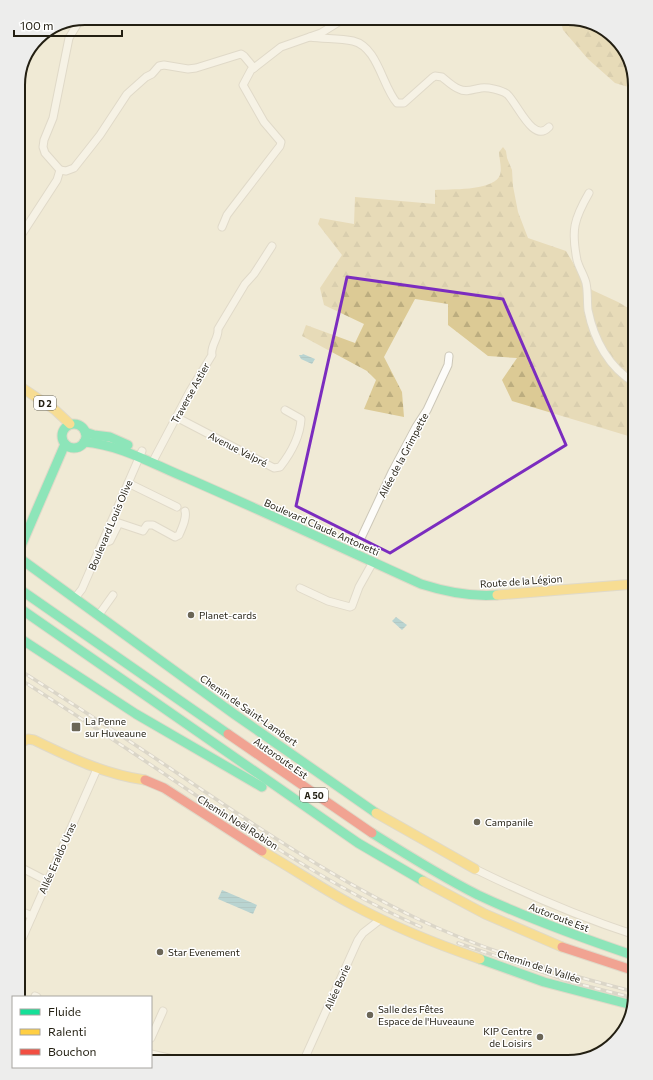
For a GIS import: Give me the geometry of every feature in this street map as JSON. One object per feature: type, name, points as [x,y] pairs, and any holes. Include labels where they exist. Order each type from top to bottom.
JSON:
[{"type":"main road","name":"D 2","points":[[25,390],[54,410],[70,424]]},
{"type":"main road","name":"D 2","points":[[25,396],[51,413],[59,422],[63,431]]},
{"type":"main road","points":[[25,537],[65,444],[63,440],[63,431],[70,424],[78,424],[84,429],[86,437],[84,442],[77,447],[65,444]]},
{"type":"main road","name":"Boulevard Claude Antonetti","points":[[85,432],[110,437],[141,454],[224,494],[411,579]]},
{"type":"main road","name":"Boulevard Claude Antonetti","points":[[84,442],[97,442],[141,454]]},
{"type":"main road","name":"Chemin de Saint-Lambert","points":[[25,562],[234,714],[380,814],[475,869]]},
{"type":"main road","name":"Route de la Légion","points":[[411,579],[430,588],[483,596],[628,585]]},
{"type":"main road","name":"Autoroute Est","points":[[25,593],[323,802],[410,857],[459,884],[512,910],[553,927],[628,954]]},
{"type":"main road","name":"A 50","points":[[25,612],[358,843],[402,870],[453,898],[505,923],[548,941],[628,969]]},
{"type":"main road","points":[[25,642],[136,714],[358,843]]},
{"type":"main road","name":"Chemin Noël Robion","points":[[25,740],[28,739],[34,740],[70,758],[97,769],[130,778],[148,781],[164,788],[244,840],[351,904],[440,945]]},
{"type":"main road","name":"Chemin de la Vallée","points":[[440,945],[544,982],[627,1004]]},
{"type":"street","points":[[222,227],[227,215],[280,146],[280,142],[264,122],[243,85],[251,70],[281,47],[321,33],[334,25]]},
{"type":"street","points":[[76,26],[69,38],[53,118],[44,140],[43,147],[45,153],[60,170],[74,168],[100,135],[127,94],[152,74],[159,66],[164,65],[192,69],[241,54],[254,68]]},
{"type":"street","points":[[308,37],[351,41],[361,45],[372,56],[396,103],[404,103],[432,78],[442,76],[459,89],[470,90],[482,87],[505,93],[511,98],[532,128],[542,132],[549,127]]},
{"type":"street","points":[[25,229],[57,180],[60,170]]},
{"type":"street","points":[[589,193],[578,212],[574,224],[577,261],[586,283],[588,310],[596,338],[604,354],[615,367],[628,378]]},
{"type":"street","name":"Traverse Astier","points":[[154,460],[176,417],[212,355],[211,351],[219,335],[218,329],[245,284],[272,246]]},
{"type":"street","name":"Allée de la Grimpette","points":[[354,553],[392,472],[416,427],[427,410],[448,365],[449,356]]},
{"type":"street","name":"Avenue Valpré","points":[[176,417],[274,468],[280,467],[288,458],[300,431],[301,419],[285,410]]},
{"type":"street","name":"Boulevard Louis Olive","points":[[75,598],[82,589],[104,541],[141,454]]},
{"type":"street","points":[[128,483],[178,507]]},
{"type":"street","points":[[104,541],[110,541],[119,523],[143,531],[148,525],[153,525],[175,537],[179,535],[184,523],[186,514],[185,511]]},
{"type":"street","points":[[300,588],[328,601],[350,607],[352,606],[373,562]]},
{"type":"street","points":[[98,616],[113,595]]},
{"type":"street","name":"Allée Eraldo Uras","points":[[25,932],[97,769]]},
{"type":"street","points":[[475,869],[512,887],[565,909],[628,932]]},
{"type":"street","points":[[25,870],[48,881]]},
{"type":"street","points":[[25,913],[32,916]]},
{"type":"street","name":"Allée Borie","points":[[306,1055],[358,940],[363,933],[381,919]]},
{"type":"street","points":[[152,1036],[163,1011]]},
{"type":"highlighted area","points":[[347,277],[503,299],[566,445],[390,553],[296,506]]},
{"type":"green space","points":[[562,25],[579,26],[594,31],[607,40],[622,59],[626,70],[628,87],[615,83],[588,59],[563,30]]},
{"type":"green space","points":[[503,147],[506,151],[512,170],[513,186],[518,212],[528,238],[566,251],[582,278],[592,290],[628,308],[628,436],[512,401],[502,380],[517,358],[488,356],[448,325],[448,304],[415,299],[384,357],[402,392],[404,417],[364,409],[376,380],[367,371],[302,336],[306,325],[355,343],[364,324],[324,305],[320,288],[342,255],[318,224],[320,218],[354,224],[355,197],[435,204],[435,190],[469,188],[487,185],[494,182],[499,177],[501,168],[499,152]]},
{"type":"water","points":[[303,354],[315,359],[312,364],[301,359],[299,355]]},
{"type":"water","points":[[396,617],[407,625],[402,630],[392,621]]},
{"type":"water","points":[[222,890],[257,905],[253,914],[218,899]]},
{"type":"railway","points":[[25,674],[296,852],[356,887],[444,931],[497,952],[628,990]]},
{"type":"railway","points":[[25,682],[224,814],[306,866],[363,899],[421,927]]},
{"type":"railway","points":[[458,943],[571,982],[628,996]]},
{"type":"traffic: fast","points":[[74,424],[79,425],[85,431],[86,436],[85,441],[79,447],[74,448],[69,447],[63,441],[62,436],[63,431],[69,425],[74,424]]},
{"type":"traffic: fast","points":[[85,432],[110,437],[128,445]]},
{"type":"traffic: fast","points":[[84,442],[112,447],[138,456],[421,584],[459,593],[497,595]]},
{"type":"traffic: fast","points":[[25,537],[65,444]]},
{"type":"traffic: fast","points":[[25,562],[234,714],[376,813]]},
{"type":"traffic: fast","points":[[25,593],[228,734]]},
{"type":"traffic: fast","points":[[25,612],[358,843],[423,881]]},
{"type":"traffic: fast","points":[[25,642],[136,714],[262,787]]},
{"type":"traffic: fast","points":[[372,833],[411,858],[478,895],[556,928],[628,954]]},
{"type":"traffic: fast","points":[[480,959],[544,982],[627,1004]]},
{"type":"traffic: slow","points":[[25,390],[55,410],[70,424]]},
{"type":"traffic: slow","points":[[497,595],[628,585]]},
{"type":"traffic: slow","points":[[25,740],[28,739],[34,740],[75,759],[116,774],[145,780]]},
{"type":"traffic: slow","points":[[376,813],[475,869]]},
{"type":"traffic: slow","points":[[262,851],[351,904],[382,920],[480,959]]},
{"type":"traffic: slow","points":[[423,881],[485,914],[562,947]]},
{"type":"traffic: jam","points":[[228,734],[372,833]]},
{"type":"traffic: jam","points":[[145,780],[164,788],[262,851]]},
{"type":"traffic: jam","points":[[562,947],[628,969]]},
{"type":"place","name":"Planet-cards","points":[[191,615]]},
{"type":"place","name":"La Penne sur Huveaune","points":[[76,727]]},
{"type":"place","name":"Campanile","points":[[477,822]]},
{"type":"place","name":"Star Evenement","points":[[160,952]]},
{"type":"place","name":"Salle des Fêtes Espace de l'Huveaune","points":[[370,1015]]},
{"type":"place","name":"KIP Centre de Loisirs","points":[[540,1037]]}]
